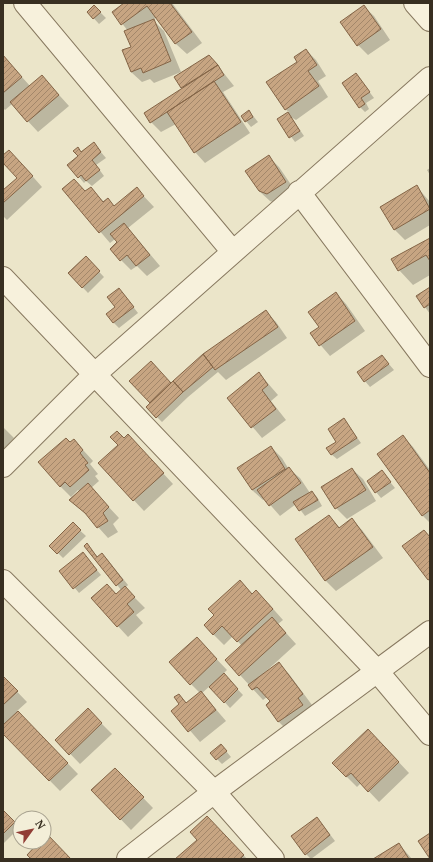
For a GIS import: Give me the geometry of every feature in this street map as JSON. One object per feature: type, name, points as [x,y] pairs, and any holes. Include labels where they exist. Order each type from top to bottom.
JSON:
[{"type":"street","points":[[25,3],[233,252]]},
{"type":"street","points":[[415,3],[430,20]]},
{"type":"street","points":[[3,466],[95,374],[299,192],[430,78]]},
{"type":"street","points":[[299,192],[430,366]]},
{"type":"street","points":[[3,278],[377,671],[430,734]]},
{"type":"street","points":[[3,581],[214,792],[273,859]]},
{"type":"street","points":[[128,859],[214,792],[430,632]]},
{"type":"building","points":[[124,3],[170,3],[192,32],[175,44],[147,6],[121,25],[112,12]]},
{"type":"building","points":[[94,5],[101,12],[93,19],[87,12]]},
{"type":"building","points":[[364,5],[381,29],[357,46],[340,22]]},
{"type":"building","points":[[154,19],[171,61],[143,73],[141,68],[131,72],[122,50],[131,47],[124,31]]},
{"type":"building","points":[[306,49],[317,65],[308,71],[319,86],[285,110],[266,82],[297,62],[294,57]]},
{"type":"building","points":[[3,55],[22,77],[3,93]]},
{"type":"building","points":[[209,55],[218,65],[181,88],[174,77]]},
{"type":"building","points":[[218,65],[224,75],[150,123],[144,113]]},
{"type":"building","points":[[356,73],[370,92],[361,98],[365,104],[359,108],[342,83]]},
{"type":"building","points":[[42,75],[59,95],[27,122],[10,102]]},
{"type":"building","points":[[214,81],[241,122],[194,153],[167,112]]},
{"type":"building","points":[[249,110],[253,117],[245,122],[241,116]]},
{"type":"building","points":[[288,112],[300,131],[289,138],[277,119]]},
{"type":"building","points":[[94,142],[101,152],[92,160],[100,170],[86,181],[81,175],[78,178],[67,165],[78,156],[73,151],[78,147],[81,152]]},
{"type":"building","points":[[9,150],[33,176],[3,203],[3,190],[17,178],[3,163],[3,155]]},
{"type":"building","points":[[269,155],[286,182],[267,194],[259,191],[245,171]]},
{"type":"building","points":[[74,179],[85,191],[91,187],[103,202],[108,198],[114,206],[137,187],[144,196],[99,233],[62,189]]},
{"type":"building","points":[[417,185],[430,209],[394,230],[380,207]]},
{"type":"building","points":[[124,223],[150,255],[136,266],[127,255],[120,261],[110,249],[117,242],[110,234]]},
{"type":"building","points":[[430,238],[430,261],[426,255],[398,271],[391,259]]},
{"type":"building","points":[[86,256],[100,271],[82,288],[68,273]]},
{"type":"building","points":[[430,287],[430,304],[424,308],[416,296]]},
{"type":"building","points":[[119,288],[134,307],[113,323],[106,314],[115,307],[107,297]]},
{"type":"building","points":[[336,292],[355,321],[319,346],[310,333],[319,327],[308,312]]},
{"type":"building","points":[[266,310],[278,327],[215,370],[203,354]]},
{"type":"building","points":[[203,354],[213,367],[183,392],[173,381]]},
{"type":"building","points":[[382,355],[389,364],[364,382],[357,372]]},
{"type":"building","points":[[151,361],[171,383],[150,403],[129,381]]},
{"type":"building","points":[[259,372],[268,385],[262,390],[276,409],[251,428],[227,398]]},
{"type":"building","points":[[173,381],[183,392],[156,418],[146,407]]},
{"type":"building","points":[[344,418],[357,438],[331,455],[326,448],[336,442],[328,429]]},
{"type":"building","points":[[117,431],[124,438],[128,434],[164,473],[133,501],[98,463],[118,445],[110,437]]},
{"type":"building","points":[[403,435],[430,473],[430,510],[422,516],[377,454]]},
{"type":"building","points":[[66,438],[70,442],[74,439],[83,450],[80,453],[88,463],[85,465],[89,470],[70,487],[65,482],[60,487],[38,462]]},
{"type":"building","points":[[271,446],[285,469],[252,490],[237,468]]},
{"type":"building","points":[[289,467],[301,483],[269,506],[257,490]]},
{"type":"building","points":[[352,468],[366,490],[335,509],[321,487]]},
{"type":"building","points":[[382,470],[391,482],[375,493],[367,481]]},
{"type":"building","points":[[88,483],[109,507],[103,513],[108,521],[97,528],[85,513],[69,500]]},
{"type":"building","points":[[312,491],[318,500],[299,511],[293,502]]},
{"type":"building","points":[[329,515],[339,528],[352,518],[373,547],[325,581],[295,539]]},
{"type":"building","points":[[73,522],[81,530],[57,554],[49,546]]},
{"type":"building","points":[[424,530],[430,537],[430,579],[428,580],[402,546]]},
{"type":"building","points":[[87,543],[97,557],[102,553],[123,580],[116,586],[84,546]]},
{"type":"building","points":[[83,552],[97,570],[73,589],[59,571]]},
{"type":"building","points":[[240,580],[252,594],[256,590],[273,609],[237,642],[222,626],[213,635],[204,625],[214,615],[208,609]]},
{"type":"building","points":[[107,584],[116,594],[125,586],[135,597],[127,604],[134,612],[117,627],[91,598]]},
{"type":"building","points":[[272,617],[286,633],[239,676],[225,660]]},
{"type":"building","points":[[197,637],[217,659],[190,685],[169,662]]},
{"type":"building","points":[[279,662],[303,694],[298,698],[303,705],[278,722],[266,705],[270,701],[257,687],[252,690],[248,685]]},
{"type":"building","points":[[224,673],[238,689],[224,703],[209,687]]},
{"type":"building","points":[[3,676],[18,691],[3,705]]},
{"type":"building","points":[[201,691],[216,710],[188,732],[171,711],[179,704],[174,697],[179,694],[186,703]]},
{"type":"building","points":[[88,708],[102,723],[69,755],[55,740]]},
{"type":"building","points":[[18,711],[68,763],[49,781],[3,734],[3,725]]},
{"type":"building","points":[[368,729],[399,762],[368,792],[351,773],[346,777],[332,763]]},
{"type":"building","points":[[221,744],[227,751],[216,760],[210,753]]},
{"type":"building","points":[[115,768],[144,797],[120,820],[91,790]]},
{"type":"building","points":[[3,810],[12,819],[12,825],[3,834]]},
{"type":"building","points":[[207,816],[244,855],[240,859],[175,859],[197,840],[190,832]]},
{"type":"building","points":[[317,817],[330,835],[305,855],[291,836]]},
{"type":"building","points":[[430,833],[430,859],[418,841]]},
{"type":"building","points":[[52,839],[71,859],[31,859],[27,855],[32,850],[52,850]]},
{"type":"building","points":[[399,843],[409,859],[373,859]]}]
